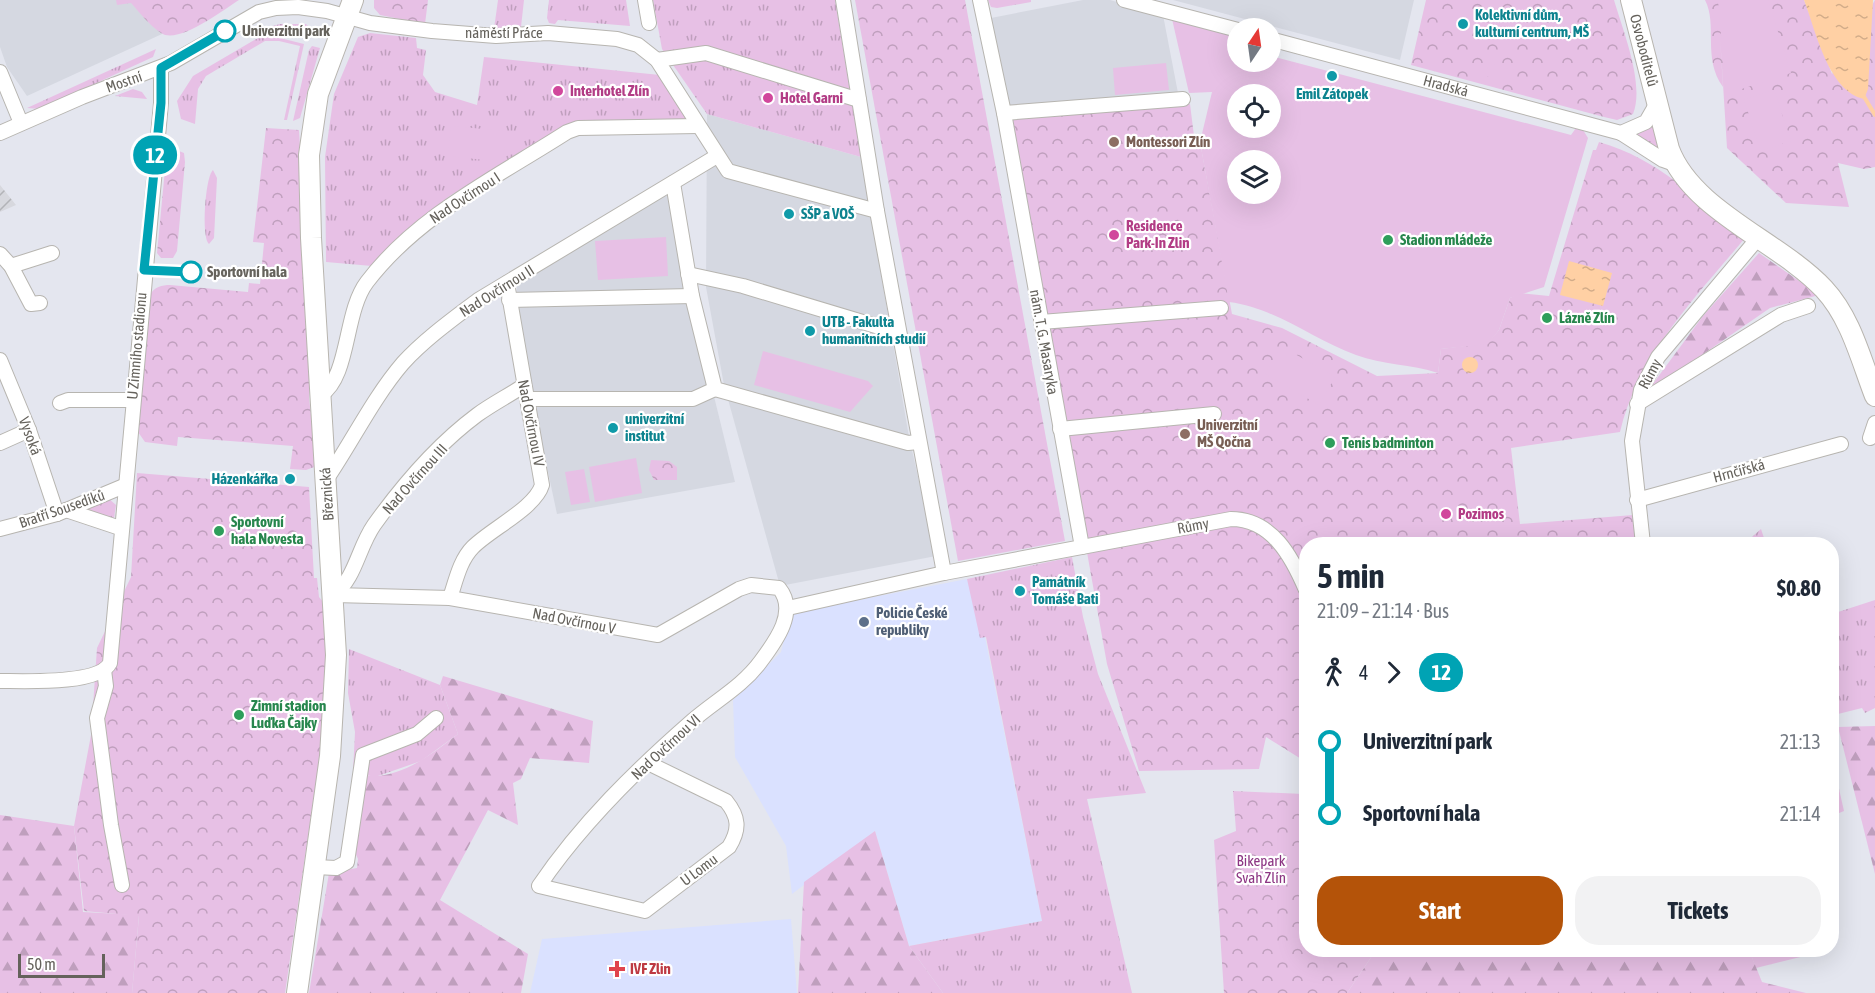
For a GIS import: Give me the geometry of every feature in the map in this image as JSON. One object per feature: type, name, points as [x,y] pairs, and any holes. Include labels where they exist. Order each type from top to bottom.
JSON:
[{"type":"main road","name":"Osvoboditelů","points":[[1631,0],[1657,103]]},
{"type":"main road","name":"Březnická","points":[[297,993],[333,728],[336,655],[309,194],[310,142],[318,94],[350,8]]},
{"type":"main road","name":"Hradská","points":[[1657,103],[1669,149],[1677,165],[1696,189],[1810,276],[1831,297],[1849,329],[1875,396]]},
{"type":"street","points":[[645,0],[649,23]]},
{"type":"street","points":[[843,0],[877,211],[944,573]]},
{"type":"street","name":"nám. T. G. Masaryka","points":[[980,0],[1004,113],[1082,547]]},
{"type":"street","points":[[1124,0],[1227,27]]},
{"type":"street","name":"Mostní","points":[[0,133],[82,96],[161,68],[245,18],[267,10],[298,7],[350,8]]},
{"type":"street","name":"náměstí Práce","points":[[350,8],[381,24],[474,35],[535,33],[617,39],[638,45],[657,60]]},
{"type":"street","name":"Hradská","points":[[1281,42],[1595,128],[1622,133],[1663,160],[1677,165]]},
{"type":"street","points":[[859,100],[706,53],[657,60],[728,171],[877,211]]},
{"type":"street","name":"U Zimního stadionu","points":[[104,670],[110,660],[118,589],[120,528],[161,103],[161,68]]},
{"type":"street","points":[[0,72],[21,123]]},
{"type":"street","points":[[1004,113],[1184,99]]},
{"type":"street","points":[[1622,133],[1646,122],[1657,103]]},
{"type":"street","name":"Nad Ovčírnou I","points":[[321,395],[330,387],[338,372],[352,315],[361,290],[406,241],[448,206],[567,132],[578,128],[698,126]]},
{"type":"street","name":"Nad Ovčírnou II","points":[[326,480],[379,395],[404,363],[453,319],[717,156]]},
{"type":"street","points":[[673,183],[692,296],[715,389]]},
{"type":"street","name":"Růmy","points":[[1642,537],[1632,441],[1637,404],[1648,374],[1658,357],[1759,237]]},
{"type":"street","points":[[10,266],[52,253]]},
{"type":"street","points":[[0,254],[10,266],[31,304],[40,303]]},
{"type":"street","points":[[688,274],[743,286],[899,333]]},
{"type":"street","name":"Nad Ovčírnou IV","points":[[450,598],[461,565],[473,547],[533,500],[540,491],[542,479],[507,284]]},
{"type":"street","points":[[509,300],[692,296]]},
{"type":"street","points":[[1637,404],[1781,315],[1808,306]]},
{"type":"street","points":[[1041,322],[1221,308]]},
{"type":"street","name":"Vysoká","points":[[0,360],[61,512]]},
{"type":"street","points":[[525,393],[693,399],[715,389],[908,443],[918,442]]},
{"type":"street","name":"Nad Ovčírnou III","points":[[334,595],[348,581],[362,545],[376,522],[438,451],[476,416],[525,393]]},
{"type":"street","points":[[60,403],[68,400],[132,400]]},
{"type":"street","points":[[1060,429],[1214,414]]},
{"type":"street","points":[[1870,438],[1875,423]]},
{"type":"street","points":[[0,443],[29,430]]},
{"type":"street","name":"Hrnčířská","points":[[1637,500],[1841,444]]},
{"type":"street","name":"Bratří Sousedíků","points":[[0,529],[61,512],[124,486]]},
{"type":"street","points":[[61,512],[120,528]]},
{"type":"street","name":"Růmy","points":[[1082,547],[1244,519],[1262,526],[1284,548],[1299,577]]},
{"type":"street","points":[[788,608],[944,573],[1082,547]]},
{"type":"street","name":"Nad Ovčírnou V","points":[[334,595],[450,598],[652,635],[663,634],[739,588],[751,585],[779,588],[785,596],[788,608]]},
{"type":"street","name":"Nad Ovčírnou VI","points":[[539,886],[561,854],[589,822],[648,763],[760,664],[775,642],[788,608]]},
{"type":"street","points":[[0,681],[61,680],[104,670],[106,686],[97,718],[111,825],[122,885]]},
{"type":"street","points":[[315,867],[336,868],[347,862],[363,755],[417,734],[436,718]]},
{"type":"street","name":"U Lomu","points":[[539,886],[645,910],[729,847],[737,831],[737,821],[734,811],[726,801],[648,763]]},
{"type":"shaded area","points":[[0,0],[132,0],[162,34],[27,96],[7,67],[0,47]]},
{"type":"shaded area","points":[[1083,0],[1110,0],[1163,15],[1178,93],[1010,105],[991,18]]},
{"type":"shaded area","points":[[1173,0],[1414,0],[1400,60],[1281,29],[1281,18],[1241,18]]},
{"type":"shaded area","points":[[707,114],[861,157],[909,437],[936,556],[780,586],[724,385],[706,287]]},
{"type":"shaded area","points":[[0,185],[16,205],[0,212]]},
{"type":"shaded area","points":[[662,195],[668,196],[672,201],[685,278],[735,482],[557,514],[516,316],[517,285]]},
{"type":"shaded area","points":[[967,579],[985,637],[1042,921],[909,946],[875,831],[792,894],[786,846],[735,757],[733,700],[781,652],[791,613]]},
{"type":"shaded area","points":[[791,919],[797,993],[530,993],[542,939]]},
{"type":"green space","name":"Univerzitní park","points":[[116,0],[239,0],[200,25],[178,34],[169,35],[153,27],[131,3],[117,5]]},
{"type":"green space","points":[[374,0],[428,0],[425,24],[380,15],[374,8]]},
{"type":"green space","points":[[498,0],[524,0],[521,27],[494,29]]},
{"type":"green space","points":[[549,0],[626,0],[630,26],[558,20],[555,24],[549,23],[547,18]]},
{"type":"green space","points":[[653,0],[835,0],[861,157],[707,114],[662,49]]},
{"type":"green space","points":[[855,0],[965,0],[1065,541],[958,561]]},
{"type":"green space","points":[[988,0],[1031,0],[1031,2],[997,8],[991,7]]},
{"type":"green space","points":[[1426,0],[1614,0],[1635,73],[1636,102],[1633,114],[1617,120],[1411,65]]},
{"type":"green space","points":[[1705,0],[1804,0],[1832,74],[1875,0],[1875,167],[1864,169],[1838,163],[1849,207],[1786,203],[1727,148],[1720,36],[1723,87],[1713,65],[1709,10]]},
{"type":"green space","points":[[1718,0],[1768,0],[1791,73],[1726,94]]},
{"type":"green space","name":"Stadion mládeže","points":[[1172,19],[1227,33],[1227,72],[1281,72],[1281,59],[1571,135],[1576,128],[1583,130],[1588,138],[1544,287],[1510,298],[1499,330],[1488,344],[1441,349],[1438,373],[1356,355],[1278,317],[1246,305],[1229,302],[1200,142],[1212,92],[1189,93]]},
{"type":"green space","points":[[280,24],[306,24],[309,27],[304,36],[276,30],[256,33],[255,31]]},
{"type":"green space","points":[[370,33],[416,38],[417,48],[426,50],[423,75],[435,92],[477,105],[484,57],[660,75],[691,121],[581,131],[544,141],[451,195],[409,228],[372,266],[326,262],[325,157],[334,94],[358,37]]},
{"type":"green space","points":[[268,35],[304,44],[287,120],[284,120],[300,46],[279,41],[265,41],[206,76],[198,89],[195,124],[181,119],[177,101],[193,76],[256,39]]},
{"type":"green space","points":[[312,46],[320,48],[300,118],[293,121],[309,50]]},
{"type":"green space","points":[[156,49],[153,57],[40,109],[27,108]]},
{"type":"green space","points":[[1166,63],[1169,90],[1115,95],[1113,68]]},
{"type":"green space","points":[[1489,63],[1513,70],[1509,82],[1485,76]]},
{"type":"green space","points":[[133,89],[142,92],[147,99],[115,96]]},
{"type":"green space","points":[[1774,90],[1791,141],[1761,151],[1744,100]]},
{"type":"green space","points":[[1190,104],[1194,136],[1200,142],[1232,314],[1282,328],[1377,376],[1438,373],[1441,349],[1488,343],[1499,330],[1510,298],[1520,293],[1549,296],[1593,150],[1596,150],[1599,142],[1620,149],[1659,170],[1745,238],[1689,305],[1655,352],[1640,378],[1620,432],[1511,448],[1520,524],[1633,515],[1635,537],[1299,537],[1299,758],[1266,737],[1259,769],[1139,771],[1107,664],[1009,117]]},
{"type":"green space","points":[[1652,122],[1662,153],[1636,136]]},
{"type":"green space","points":[[451,126],[506,131],[503,162],[448,156]]},
{"type":"green space","points":[[266,128],[299,130],[312,342],[309,398],[317,466],[306,470],[290,469],[293,446],[178,437],[177,446],[145,442],[138,432],[142,341],[146,307],[152,292],[158,287],[170,285],[248,292],[249,283],[260,284],[264,243],[253,242]]},
{"type":"green space","points":[[174,149],[184,153],[185,162],[177,251],[173,258],[161,258],[157,253],[166,159],[170,151]]},
{"type":"green space","points":[[213,170],[217,178],[214,238],[209,244],[205,231],[205,207],[208,184]]},
{"type":"green space","points":[[666,237],[668,276],[598,280],[595,241]]},
{"type":"green space","points":[[1759,253],[1819,295],[1770,308],[1654,388],[1652,385],[1703,316]]},
{"type":"green space","points":[[1281,346],[1335,377],[1319,405],[1265,374]]},
{"type":"green space","points":[[763,351],[868,381],[873,386],[850,412],[754,385]]},
{"type":"green space","points":[[636,458],[642,493],[595,502],[589,467]]},
{"type":"green space","points":[[651,460],[669,461],[677,467],[677,480],[654,480],[649,470]]},
{"type":"green space","points":[[584,469],[590,502],[571,505],[565,472]]},
{"type":"green space","points":[[137,473],[309,487],[314,578],[317,578],[319,597],[328,608],[324,727],[285,993],[132,993],[139,916],[84,911],[74,826],[91,735],[97,648],[131,577]]},
{"type":"green space","points":[[108,498],[116,505],[114,518],[85,510],[85,506]]},
{"type":"green space","points":[[1761,529],[1764,537],[1752,537]]},
{"type":"green space","points":[[1072,557],[1083,617],[1098,674],[1146,793],[1087,799],[1132,993],[943,993],[909,946],[1042,921],[986,637],[980,638],[967,579]]},
{"type":"green space","points":[[1875,600],[1875,708],[1865,713],[1862,708],[1839,714],[1839,612]]},
{"type":"green space","points":[[349,649],[440,685],[458,734],[421,761],[375,777],[353,772],[355,732],[348,693]]},
{"type":"green space","points":[[443,676],[593,721],[589,763],[530,758],[521,779],[513,783],[518,825],[488,810],[440,900],[528,954],[521,993],[309,993],[329,873],[357,868],[358,859],[354,850],[362,775],[388,774],[413,765],[458,734],[440,685]]},
{"type":"green space","points":[[1875,726],[1875,874],[1839,731],[1839,727]]},
{"type":"green space","points":[[1839,789],[1844,811],[1839,813]]},
{"type":"green space","name":"Bikepark Svah Zlín","points":[[1233,791],[1299,794],[1299,957],[1371,957],[1347,993],[1224,993],[1214,840],[1236,831]]},
{"type":"green space","points":[[0,815],[74,826],[83,912],[139,915],[132,993],[0,993]]},
{"type":"green space","points":[[875,831],[909,946],[943,993],[798,993],[804,882]]},
{"type":"green space","points":[[1371,957],[1752,957],[1762,982],[1806,993],[1347,993]]},
{"type":"green space","points":[[1752,957],[1801,957],[1756,968]]},
{"type":"water","points":[[1804,0],[1873,0],[1868,89],[1864,99],[1852,94],[1841,85],[1832,72]]},
{"type":"water","points":[[1569,261],[1612,273],[1603,306],[1560,295]]},
{"type":"water","points":[[1470,357],[1476,359],[1478,365],[1476,371],[1470,373],[1464,371],[1462,365],[1464,359]]},
{"type":"waterway","points":[[1863,95],[1875,115]]},
{"type":"bus line","name":"12","points":[[191,272],[144,270],[161,103],[161,68],[225,31]]},
{"type":"place","name":"Kolektivní dům, kulturní centrum, MŠ","points":[[1463,24]]},
{"type":"place","name":"Univerzitní park","points":[[225,31]]},
{"type":"place","name":"Emil Zátopek","points":[[1332,76]]},
{"type":"place","name":"Interhotel Zlín","points":[[558,91]]},
{"type":"place","name":"Hotel Garni","points":[[768,98]]},
{"type":"place","name":"Montessori Zlín","points":[[1114,142]]},
{"type":"place","name":"SŠP a VOŠ","points":[[789,214]]},
{"type":"place","name":"Residence Park-In Zlin","points":[[1114,235]]},
{"type":"place","name":"Stadion mládeže","points":[[1388,240]]},
{"type":"place","name":"Sportovní hala","points":[[191,272]]},
{"type":"place","name":"Lázně Zlín","points":[[1547,318]]},
{"type":"place","name":"UTB - Fakulta humanitních studií","points":[[810,331]]},
{"type":"place","name":"univerzitní institut","points":[[613,428]]},
{"type":"place","name":"Univerzitní MŠ Qočna","points":[[1185,434]]},
{"type":"place","name":"Tenis badminton","points":[[1330,443]]},
{"type":"place","name":"Házenkářka","points":[[290,479]]},
{"type":"place","name":"Pozimos","points":[[1446,514]]},
{"type":"place","name":"Sportovní hala Novesta","points":[[219,531]]},
{"type":"place","name":"Památník Tomáše Bati","points":[[1020,591]]},
{"type":"place","name":"Policie České republiky","points":[[864,622]]},
{"type":"place","name":"Zimní stadion Luďka Čajky","points":[[239,715]]},
{"type":"place","name":"IVF Zlin","points":[[617,969]]}]
